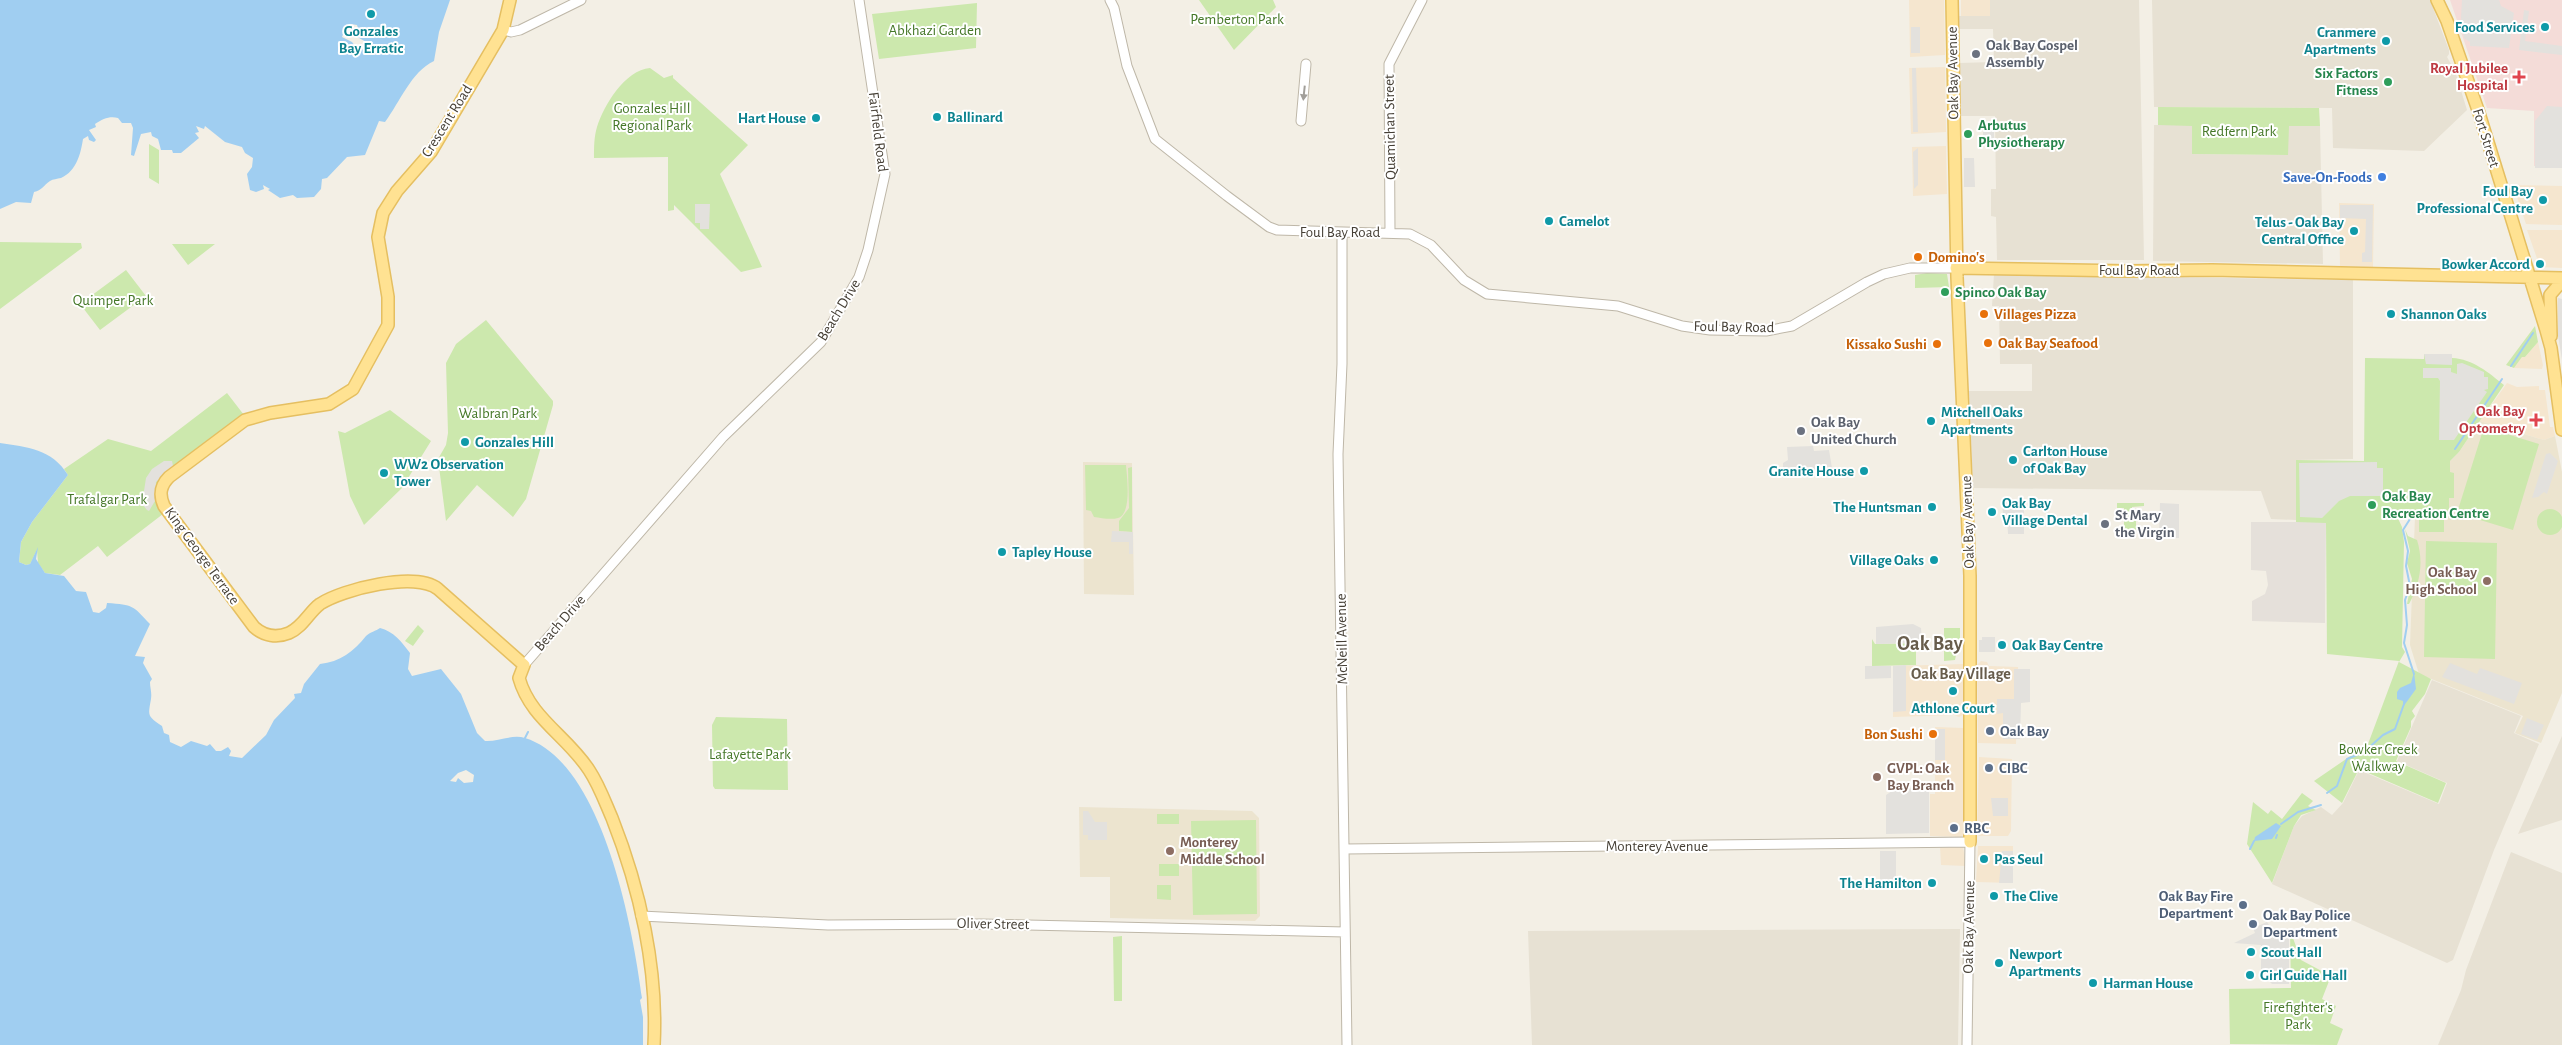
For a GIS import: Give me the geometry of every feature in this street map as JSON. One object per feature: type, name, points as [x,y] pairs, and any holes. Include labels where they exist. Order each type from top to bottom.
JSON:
[{"type":"main road","name":"Crescent Road","points":[[378,237],[380,221],[390,200],[431,152],[503,30],[510,0]]},
{"type":"main road","name":"Oak Bay Avenue","points":[[1952,0],[1956,268],[1970,576],[1970,842]]},
{"type":"main road","name":"Fort Street","points":[[2437,0],[2461,59],[2551,348]]},
{"type":"main road","name":"King George Terrace","points":[[378,237],[390,306],[388,324],[353,389],[329,404],[270,413],[246,420],[169,477],[162,488],[162,501],[254,626],[265,634],[279,636],[291,632],[318,606],[358,589],[422,582],[432,584],[524,665]]},
{"type":"main road","name":"Foul Bay Road","points":[[1956,268],[2127,271],[2212,270],[2562,279]]},
{"type":"main road","points":[[2562,279],[2550,294],[2551,348],[2562,430]]},
{"type":"main road","name":"Beach Drive","points":[[524,665],[519,678],[523,693],[536,713],[580,757],[602,793],[626,853],[641,916],[655,1007],[654,1045]]},
{"type":"street","points":[[503,30],[510,32],[520,30],[581,0]]},
{"type":"street","name":"Fairfield Road","points":[[859,0],[884,174],[864,264]]},
{"type":"street","name":"Foul Bay Road","points":[[1110,0],[1114,8],[1127,66],[1155,139],[1269,227],[1286,231],[1390,232],[1410,234],[1422,239],[1446,258],[1464,280],[1487,294],[1618,306],[1682,326],[1710,330],[1766,331],[1792,326],[1884,274],[1910,268],[1956,268]]},
{"type":"street","name":"Quamichan Street","points":[[1390,232],[1389,64],[1422,0]]},
{"type":"street","points":[[1301,121],[1306,64]]},
{"type":"street","name":"McNeill Avenue","points":[[1342,232],[1342,364],[1338,459],[1347,1045]]},
{"type":"street","name":"Beach Drive","points":[[524,665],[723,437],[821,342],[842,309],[864,264]]},
{"type":"street","name":"Monterey Avenue","points":[[1345,849],[1970,842]]},
{"type":"street","name":"Oak Bay Avenue","points":[[1967,1045],[1970,842]]},
{"type":"street","name":"Oliver Street","points":[[641,916],[828,925],[982,924],[1346,932]]},
{"type":"shaded area","points":[[1909,0],[1944,0],[1945,55],[1910,57]]},
{"type":"shaded area","points":[[1961,0],[1990,0],[1990,16],[1961,16]]},
{"type":"shaded area","points":[[1990,0],[2139,0],[2144,260],[1997,260],[1996,217],[1991,216],[1991,189],[1996,189],[1995,116],[1960,116],[1959,63],[1994,62],[1993,29],[1957,29],[1957,16],[1989,16]]},
{"type":"shaded area","points":[[2152,0],[2430,0],[2449,50],[2447,57],[2455,71],[2467,110],[2424,151],[2333,148],[2332,108],[2154,107]]},
{"type":"shaded area","name":"Royal Jubilee Hospital","points":[[2450,0],[2562,0],[2562,167],[2534,166],[2534,111],[2487,108]]},
{"type":"shaded area","points":[[2462,0],[2499,0],[2501,6],[2514,13],[2509,48],[2470,46],[2470,42],[2464,38],[2461,18]]},
{"type":"shaded area","points":[[2524,10],[2529,11],[2525,41],[2562,46],[2562,55],[2519,50]]},
{"type":"shaded area","points":[[1911,27],[1920,27],[1920,53],[1911,53]]},
{"type":"shaded area","points":[[1945,67],[1946,132],[1911,134],[1909,68]]},
{"type":"shaded area","points":[[1912,68],[1916,68],[1918,132],[1913,132]]},
{"type":"shaded area","points":[[2547,106],[2562,107],[2562,168],[2535,168],[2535,121]]},
{"type":"shaded area","points":[[2154,125],[2192,125],[2192,154],[2288,155],[2288,126],[2320,126],[2323,264],[2153,261]]},
{"type":"shaded area","points":[[1983,126],[1994,126],[1994,141],[1983,141]]},
{"type":"shaded area","points":[[1946,146],[1947,194],[1913,196],[1912,147]]},
{"type":"shaded area","points":[[1918,148],[1918,185],[1914,189],[1913,152]]},
{"type":"shaded area","points":[[1964,158],[1974,158],[1975,187],[1964,187]]},
{"type":"shaded area","points":[[2513,185],[2562,186],[2562,225],[2526,224]]},
{"type":"shaded area","points":[[2339,203],[2374,204],[2373,267],[2340,266]]},
{"type":"shaded area","points":[[695,204],[710,204],[709,229],[700,229],[700,223],[695,223]]},
{"type":"shaded area","points":[[2340,205],[2373,205],[2372,262],[2362,262],[2362,253],[2365,252],[2366,219],[2340,218]]},
{"type":"shaded area","points":[[2527,230],[2562,230],[2562,268],[2540,267]]},
{"type":"shaded area","points":[[1994,274],[2353,280],[2353,459],[2296,460],[2296,520],[2271,519],[2261,491],[1973,488],[1969,391],[2032,391],[2032,364],[2000,364],[1999,306],[1992,306]]},
{"type":"shaded area","points":[[2558,298],[2562,299],[2562,360],[2558,336]]},
{"type":"shaded area","points":[[2538,342],[2543,365],[2542,369],[2514,368],[2522,357],[2525,357]]},
{"type":"shaded area","points":[[2424,354],[2452,354],[2452,365],[2426,364]]},
{"type":"shaded area","points":[[2462,363],[2484,372],[2484,377],[2488,377],[2488,389],[2484,390],[2487,392],[2454,440],[2439,440],[2440,381],[2438,378],[2423,378],[2423,368],[2451,368],[2451,372],[2457,374],[2457,364]]},
{"type":"shaded area","points":[[2507,383],[2517,387],[2539,386],[2539,390],[2545,390],[2550,427],[2553,427],[2555,436],[2544,440],[2480,421]]},
{"type":"shaded area","name":"Oak Bay High School","points":[[2480,421],[2544,440],[2555,436],[2562,472],[2562,693],[2541,743],[2515,733],[2523,716],[2419,674],[2410,645],[2415,517],[2449,517],[2449,498],[2454,497],[2454,473],[2450,473],[2450,461],[2459,452]]},
{"type":"shaded area","points":[[1813,446],[1814,451],[1829,450],[1832,468],[1826,469],[1826,472],[1816,473],[1807,468],[1807,473],[1791,473],[1787,469],[1783,469],[1783,463],[1788,460],[1787,447]]},
{"type":"shaded area","points":[[2550,453],[2558,461],[2547,494],[2544,492],[2538,497],[2532,498],[2546,454]]},
{"type":"shaded area","points":[[164,461],[172,461],[173,466],[156,482],[155,501],[149,511],[142,504],[146,478],[152,469]]},
{"type":"shaded area","points":[[1083,462],[1132,463],[1134,595],[1084,594]]},
{"type":"shaded area","points":[[2377,462],[2377,468],[2383,468],[2383,496],[2350,496],[2339,501],[2322,518],[2300,517],[2299,463]]},
{"type":"shaded area","points":[[2002,502],[2024,502],[2024,534],[2008,534],[2007,515],[2003,514]]},
{"type":"shaded area","points":[[2160,503],[2179,504],[2179,538],[2159,538]]},
{"type":"shaded area","points":[[2251,522],[2326,522],[2325,623],[2252,621],[2252,601],[2265,594],[2268,585],[2266,571],[2251,570]]},
{"type":"shaded area","points":[[1112,531],[1133,532],[1133,554],[1129,554],[1129,542],[1111,542]]},
{"type":"shaded area","points":[[1913,624],[1921,628],[1922,643],[1876,644],[1876,627]]},
{"type":"shaded area","points":[[1982,637],[1995,637],[1995,652],[1979,652],[1979,640],[1982,640]]},
{"type":"shaded area","points":[[1981,661],[1987,662],[1989,666],[2018,667],[2016,744],[1978,743],[1977,665]]},
{"type":"shaded area","points":[[2450,663],[2477,674],[2480,668],[2522,683],[2514,704],[2442,677]]},
{"type":"shaded area","points":[[1964,664],[1963,715],[1959,717],[1954,715],[1893,717],[1893,666]]},
{"type":"shaded area","points":[[1906,665],[1906,711],[1893,712],[1893,666]]},
{"type":"shaded area","points":[[1865,666],[1891,666],[1891,678],[1865,679]]},
{"type":"shaded area","points":[[2014,669],[2030,669],[2030,702],[2021,703],[2020,739],[2003,739],[2003,713],[1997,714],[1997,699],[2014,699]]},
{"type":"shaded area","points":[[2432,680],[2521,716],[2514,733],[2539,744],[2494,850],[2453,960],[2447,963],[2272,884],[2294,826],[2302,816],[2321,807],[2332,815],[2343,803],[2359,770],[2439,804],[2447,783],[2397,761]]},
{"type":"shaded area","points":[[2527,718],[2544,725],[2537,740],[2521,734]]},
{"type":"shaded area","points":[[1935,727],[1964,728],[1964,834],[1961,837],[1930,836],[1930,794],[1935,794]]},
{"type":"shaded area","points":[[1935,729],[1945,729],[1945,760],[1935,760]]},
{"type":"shaded area","points":[[2562,736],[2562,820],[2518,834]]},
{"type":"shaded area","points":[[1979,757],[2012,759],[2011,831],[2008,836],[1979,836],[1977,834]]},
{"type":"shaded area","points":[[1929,788],[1929,833],[1886,834],[1886,795],[1895,789]]},
{"type":"shaded area","points":[[1991,798],[2008,798],[2008,816],[1993,816]]},
{"type":"shaded area","name":"Monterey Middle School","points":[[1079,807],[1252,811],[1259,818],[1260,916],[1255,921],[1110,918],[1110,877],[1080,877]]},
{"type":"shaded area","points":[[1083,811],[1088,811],[1095,822],[1107,822],[1107,840],[1088,840],[1088,835],[1083,835]]},
{"type":"shaded area","points":[[1940,846],[1963,846],[1966,866],[1941,865]]},
{"type":"shaded area","points":[[1978,846],[2013,846],[2013,883],[1976,882]]},
{"type":"shaded area","points":[[1880,851],[1896,851],[1896,884],[1880,884]]},
{"type":"shaded area","points":[[2002,851],[2013,851],[2013,883],[1999,883]]},
{"type":"shaded area","points":[[2511,852],[2562,873],[2562,1045],[2438,1045],[2461,990],[2466,970]]},
{"type":"shaded area","points":[[2267,922],[2271,928],[2289,930],[2289,984],[2272,984],[2261,973],[2261,945],[2234,943],[2255,933],[2253,928]]},
{"type":"shaded area","points":[[1960,929],[1958,1045],[1532,1045],[1528,931]]},
{"type":"green space","name":"Pemberton Park","points":[[1199,0],[1273,0],[1276,7],[1234,50]]},
{"type":"green space","name":"Abkhazi Garden","points":[[977,3],[976,48],[879,59],[872,14]]},
{"type":"green space","name":"Gonzales Hill Regional Park","points":[[650,68],[664,78],[673,75],[673,78],[748,145],[720,174],[762,267],[741,272],[674,205],[674,210],[668,211],[668,157],[594,158],[597,127],[610,99],[632,75]]},
{"type":"green space","name":"Redfern Park","points":[[2158,107],[2319,108],[2320,126],[2289,126],[2288,155],[2192,154],[2192,126],[2158,125]]},
{"type":"green space","points":[[149,144],[159,150],[159,184],[149,178]]},
{"type":"green space","points":[[0,242],[81,243],[82,248],[0,309]]},
{"type":"green space","points":[[172,244],[215,244],[188,265]]},
{"type":"green space","name":"Quimper Park","points":[[126,270],[146,296],[100,330],[80,304]]},
{"type":"green space","points":[[1927,273],[1947,274],[1949,287],[1915,288],[1915,275]]},
{"type":"green space","name":"Walbran Park","points":[[486,320],[553,401],[553,405],[526,499],[513,517],[477,485],[446,521],[438,459],[446,445],[448,433],[446,363],[456,344]]},
{"type":"green space","points":[[2535,326],[2538,342],[2525,357],[2522,357],[2514,368],[2506,365]]},
{"type":"green space","name":"Oak Bay Recreation Centre","points":[[2424,354],[2452,354],[2452,358],[2474,364],[2504,385],[2459,452],[2450,461],[2450,472],[2454,473],[2454,498],[2449,498],[2449,517],[2444,518],[2444,532],[2419,532],[2419,518],[2415,517],[2412,512],[2395,512],[2402,527],[2404,542],[2402,647],[2405,652],[2399,662],[2431,679],[2425,694],[2412,711],[2415,716],[2411,721],[2411,727],[2396,761],[2446,783],[2438,803],[2359,769],[2342,803],[2314,781],[2368,744],[2399,661],[2327,654],[2326,523],[2296,522],[2296,460],[2364,461],[2365,358],[2424,359]]},
{"type":"green space","name":"Trafalgar Park","points":[[227,393],[244,415],[159,476],[155,492],[163,514],[107,557],[98,546],[60,575],[45,573],[38,563],[37,550],[30,564],[26,565],[19,562],[21,542],[32,522],[68,475],[64,469],[108,439],[151,451]]},
{"type":"green space","name":"Walbran Park","points":[[390,410],[431,441],[402,488],[364,525],[350,496],[338,431],[345,433]]},
{"type":"green space","points":[[2484,427],[2539,444],[2513,530],[2457,513]]},
{"type":"green space","points":[[1085,465],[1126,465],[1127,503],[1122,515],[1118,518],[1094,517],[1091,511],[1086,510]]},
{"type":"green space","points":[[1132,467],[1132,532],[1119,531],[1119,521],[1129,508],[1128,468]]},
{"type":"green space","points":[[2117,503],[2144,503],[2144,506],[2132,507],[2132,515],[2136,515],[2136,530],[2124,530],[2124,508],[2117,508]]},
{"type":"green space","points":[[2550,509],[2559,513],[2563,522],[2559,531],[2550,535],[2541,531],[2537,522],[2541,513]]},
{"type":"green space","points":[[2405,529],[2408,536],[2417,540],[2420,556],[2420,573],[2416,589],[2409,604],[2407,604],[2412,579],[2407,563],[2410,551]]},
{"type":"green space","points":[[2426,541],[2497,543],[2495,659],[2424,657]]},
{"type":"green space","points":[[418,625],[424,631],[413,646],[405,641]]},
{"type":"green space","points":[[1944,628],[1960,628],[1960,653],[1956,655],[1955,660],[1944,661]]},
{"type":"green space","points":[[1872,639],[1875,644],[1916,643],[1916,665],[1872,666]]},
{"type":"green space","name":"Lafayette Park","points":[[716,717],[787,719],[788,790],[715,789],[713,786],[712,725]]},
{"type":"green space","name":"Bowker Creek Walkway","points":[[2302,793],[2313,801],[2308,806],[2316,810],[2301,815],[2294,826],[2272,883],[2247,844],[2253,802],[2268,814],[2271,810],[2282,819]]},
{"type":"green space","points":[[1157,814],[1179,814],[1179,824],[1157,824]]},
{"type":"green space","points":[[1256,820],[1257,914],[1193,915],[1191,821]]},
{"type":"green space","points":[[1159,864],[1179,864],[1179,876],[1159,876]]},
{"type":"green space","points":[[1157,885],[1171,885],[1171,900],[1157,899]]},
{"type":"green space","name":"Firefighter's Park","points":[[2290,930],[2301,960],[2331,976],[2322,999],[2336,1006],[2330,1023],[2343,1029],[2337,1045],[2230,1044],[2229,989],[2291,988]]},
{"type":"green space","points":[[1122,936],[1122,1001],[1114,1001],[1113,937]]},
{"type":"water","points":[[0,0],[450,0],[439,32],[434,61],[412,80],[385,122],[379,121],[365,155],[347,157],[327,178],[322,179],[321,189],[314,197],[297,198],[293,195],[280,198],[263,185],[264,189],[256,192],[250,190],[247,174],[252,167],[253,158],[245,153],[242,147],[225,142],[205,126],[204,129],[196,126],[199,132],[195,133],[199,138],[181,153],[173,153],[172,150],[161,150],[158,139],[152,136],[151,132],[141,134],[134,156],[131,155],[133,128],[131,123],[122,123],[118,118],[112,117],[95,124],[96,127],[89,130],[96,140],[94,142],[89,140],[88,136],[83,139],[77,161],[71,171],[61,178],[51,180],[41,189],[34,192],[31,203],[16,202],[0,209]],"holes":[[[351,24],[357,25],[358,28],[350,30],[352,34],[368,43],[369,45],[366,49],[358,50],[352,42],[342,37],[345,29]]]},
{"type":"water","points":[[0,443],[29,448],[47,455],[62,466],[68,475],[32,522],[21,542],[19,562],[26,565],[30,564],[38,547],[36,559],[45,573],[64,576],[76,591],[86,592],[93,612],[99,613],[106,608],[107,603],[123,604],[132,607],[150,624],[135,656],[145,657],[143,663],[152,679],[150,682],[150,715],[151,718],[162,726],[164,733],[169,735],[170,742],[181,747],[191,741],[207,746],[210,744],[216,751],[221,751],[228,747],[231,751],[229,756],[242,758],[266,735],[274,720],[295,698],[294,694],[301,693],[304,684],[320,664],[334,661],[346,655],[368,635],[380,628],[393,634],[410,653],[408,669],[412,676],[441,669],[461,694],[477,733],[485,741],[520,737],[552,753],[575,779],[594,813],[609,851],[622,892],[631,932],[642,998],[640,1000],[643,1017],[643,1045],[0,1045]],"holes":[[[466,770],[474,775],[473,782],[464,783],[458,778],[456,782],[450,781],[458,773]]]},
{"type":"water","points":[[2414,672],[2416,689],[2403,707],[2403,701],[2397,699],[2397,692],[2400,688],[2411,683]]},
{"type":"water","points":[[2276,823],[2281,826],[2272,839],[2254,841],[2255,837]]},
{"type":"waterway","points":[[2511,366],[2533,333]]},
{"type":"waterway","points":[[2455,449],[2502,379]]},
{"type":"waterway","points":[[2410,519],[2403,530],[2408,551],[2406,566],[2410,586],[2405,600],[2407,625],[2404,643],[2414,674]]},
{"type":"waterway","points":[[2327,793],[2337,786],[2347,759],[2364,752],[2383,735],[2395,729],[2404,704]]},
{"type":"waterway","points":[[525,738],[528,732]]},
{"type":"waterway","points":[[2281,824],[2298,812],[2321,805]]},
{"type":"waterway","points":[[2250,849],[2254,841]]},
{"type":"place","name":"Gonzales Bay Erratic","points":[[371,14]]},
{"type":"place","name":"Food Services","points":[[2545,27]]},
{"type":"place","name":"Cranmere Apartments","points":[[2386,41]]},
{"type":"place","name":"Oak Bay Gospel Assembly","points":[[1976,54]]},
{"type":"place","name":"Royal Jubilee Hospital","points":[[2519,77]]},
{"type":"place","name":"Six Factors Fitness","points":[[2388,82]]},
{"type":"place","name":"Ballinard","points":[[937,117]]},
{"type":"place","name":"Hart House","points":[[816,118]]},
{"type":"place","name":"Arbutus Physiotherapy","points":[[1968,134]]},
{"type":"place","name":"Save-On-Foods","points":[[2382,177]]},
{"type":"place","name":"Foul Bay Professional Centre","points":[[2543,200]]},
{"type":"place","name":"Camelot","points":[[1549,221]]},
{"type":"place","name":"Telus - Oak Bay Central Office","points":[[2354,231]]},
{"type":"place","name":"Domino's","points":[[1918,257]]},
{"type":"place","name":"Bowker Accord","points":[[2540,264]]},
{"type":"place","name":"Spinco Oak Bay","points":[[1945,292]]},
{"type":"place","name":"Villages Pizza","points":[[1984,314]]},
{"type":"place","name":"Shannon Oaks","points":[[2391,314]]},
{"type":"place","name":"Oak Bay Seafood","points":[[1988,343]]},
{"type":"place","name":"Kissako Sushi","points":[[1937,344]]},
{"type":"place","name":"Oak Bay Optometry","points":[[2536,420]]},
{"type":"place","name":"Mitchell Oaks Apartments","points":[[1931,421]]},
{"type":"place","name":"Oak Bay United Church","points":[[1801,431]]},
{"type":"place","name":"Gonzales Hill","points":[[465,442]]},
{"type":"place","name":"Carlton House of Oak Bay","points":[[2013,460]]},
{"type":"place","name":"Granite House","points":[[1864,471]]},
{"type":"place","name":"WW2 Observation Tower","points":[[384,473]]},
{"type":"place","name":"Oak Bay Recreation Centre","points":[[2372,505]]},
{"type":"place","name":"The Huntsman","points":[[1932,507]]},
{"type":"place","name":"Oak Bay Village Dental","points":[[1992,512]]},
{"type":"place","name":"St Mary the Virgin","points":[[2105,524]]},
{"type":"place","name":"Tapley House","points":[[1002,552]]},
{"type":"place","name":"Village Oaks","points":[[1934,560]]},
{"type":"place","name":"Oak Bay High School","points":[[2487,581]]},
{"type":"place","name":"Oak Bay Centre","points":[[2002,645]]},
{"type":"place","name":"Athlone Court","points":[[1953,691]]},
{"type":"place","name":"Oak Bay","points":[[1990,731]]},
{"type":"place","name":"Bon Sushi","points":[[1933,734]]},
{"type":"place","name":"CIBC","points":[[1989,768]]},
{"type":"place","name":"GVPL: Oak Bay Branch","points":[[1877,777]]},
{"type":"place","name":"RBC","points":[[1954,828]]},
{"type":"place","name":"Monterey Middle School","points":[[1170,851]]},
{"type":"place","name":"Pas Seul","points":[[1984,859]]},
{"type":"place","name":"The Hamilton","points":[[1932,883]]},
{"type":"place","name":"The Clive","points":[[1994,896]]},
{"type":"place","name":"Oak Bay Fire Department","points":[[2243,905]]},
{"type":"place","name":"Oak Bay Police Department","points":[[2253,924]]},
{"type":"place","name":"Scout Hall","points":[[2251,952]]},
{"type":"place","name":"Newport Apartments","points":[[1999,963]]},
{"type":"place","name":"Girl Guide Hall","points":[[2250,975]]},
{"type":"place","name":"Harman House","points":[[2093,983]]},
{"type":"district","name":"Oak Bay","points":[[1930,644]]},
{"type":"district","name":"Oak Bay Village","points":[[1961,674]]}]
